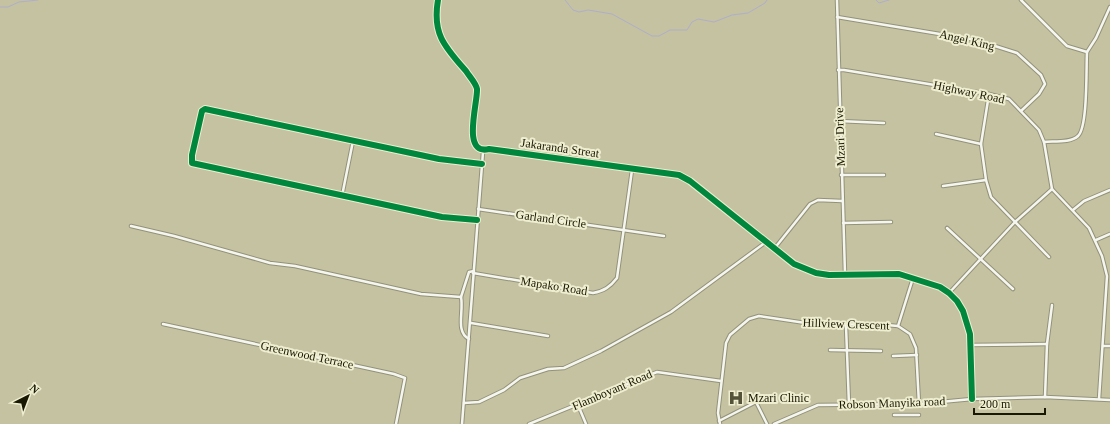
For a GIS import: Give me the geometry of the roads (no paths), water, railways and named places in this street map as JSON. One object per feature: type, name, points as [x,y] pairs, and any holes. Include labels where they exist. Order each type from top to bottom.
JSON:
[{"type":"street","points":[[438,0],[437,30],[442,41],[477,88],[473,142],[476,146],[485,150],[483,152],[477,220],[471,323],[462,424]]},
{"type":"street","name":"Mzari Drive","points":[[837,0],[839,121],[845,274]]},
{"type":"street","points":[[1021,0],[1067,46],[1087,52]]},
{"type":"street","points":[[1044,142],[1072,139],[1078,136],[1081,130],[1085,114],[1087,52],[1096,38],[1110,7]]},
{"type":"street","name":"Angel King","points":[[837,17],[976,40],[1018,53],[1041,75],[1045,84],[1039,94],[1021,111]]},
{"type":"street","name":"Highway Road","points":[[838,70],[989,94],[1008,99],[1039,130],[1044,142],[1052,189]]},
{"type":"street","points":[[989,94],[981,144],[986,180],[991,197],[1050,257]]},
{"type":"street","points":[[477,220],[442,217],[192,163],[192,155],[202,111],[205,109],[439,159],[482,164]]},
{"type":"street","points":[[839,121],[884,123]]},
{"type":"street","points":[[936,134],[981,144]]},
{"type":"street","points":[[342,196],[353,141]]},
{"type":"street","name":"Jakaranda Streat","points":[[485,150],[489,149],[632,170],[679,175],[690,180],[794,264],[816,273],[829,275],[845,274]]},
{"type":"street","name":"Mapako Road","points":[[473,272],[593,293],[602,291],[612,285],[617,278],[632,170]]},
{"type":"street","points":[[841,175],[884,174]]},
{"type":"street","points":[[942,186],[986,180]]},
{"type":"street","points":[[949,293],[1015,222],[1052,189],[1089,228],[1096,240],[1108,277],[1099,399]]},
{"type":"street","points":[[1073,210],[1084,201],[1110,190]]},
{"type":"street","points":[[774,249],[810,204],[818,200],[842,200]]},
{"type":"street","name":"Garland Circle","points":[[478,209],[664,236]]},
{"type":"street","points":[[843,223],[891,222]]},
{"type":"street","points":[[131,226],[174,236],[270,263],[295,266],[421,294],[461,298]]},
{"type":"street","points":[[947,228],[1013,289]]},
{"type":"street","points":[[1096,240],[1110,234]]},
{"type":"street","points":[[464,403],[479,402],[504,390],[520,378],[548,369],[564,368],[601,351],[671,312],[766,242]]},
{"type":"street","points":[[469,339],[461,333],[463,306],[461,298],[466,278],[469,272],[473,272]]},
{"type":"street","points":[[845,274],[892,274],[913,278],[940,287],[949,293],[957,301],[963,311],[970,334],[972,399]]},
{"type":"street","points":[[898,326],[913,278]]},
{"type":"street","points":[[1045,397],[1047,344],[1052,305]]},
{"type":"street","name":"Hillview Crescent","points":[[767,424],[756,402],[720,422],[718,413],[726,343],[730,335],[749,319],[758,316],[819,325],[846,326],[875,324],[898,326],[910,334],[916,348],[919,404]]},
{"type":"street","points":[[471,323],[548,336]]},
{"type":"street","name":"Greenwood Terrace","points":[[163,324],[394,374],[405,378],[396,424]]},
{"type":"street","points":[[846,326],[849,405]]},
{"type":"street","points":[[970,345],[1047,344]]},
{"type":"street","points":[[1103,346],[1110,346]]},
{"type":"street","points":[[830,350],[881,350]]},
{"type":"street","points":[[893,356],[917,355]]},
{"type":"street","name":"Flamboyant Road","points":[[529,424],[657,372],[721,382]]},
{"type":"street","name":"Robson Manyika road","points":[[774,424],[818,405],[919,404],[972,399],[1045,397],[1110,400]]},
{"type":"street","points":[[578,405],[586,424]]},
{"type":"street","points":[[894,415],[919,415]]},
{"type":"waterway","points":[[0,7],[8,7],[19,2],[38,0]]},
{"type":"waterway","points":[[565,0],[573,10],[579,12],[588,10],[612,14],[652,36],[659,36],[670,30],[687,30],[692,22],[698,19],[714,22],[732,15],[748,13],[765,3],[767,0]]},
{"type":"waterway","points":[[876,0],[879,3],[889,0]]},
{"type":"place","name":"Mzari Clinic","points":[[736,398]]}]
